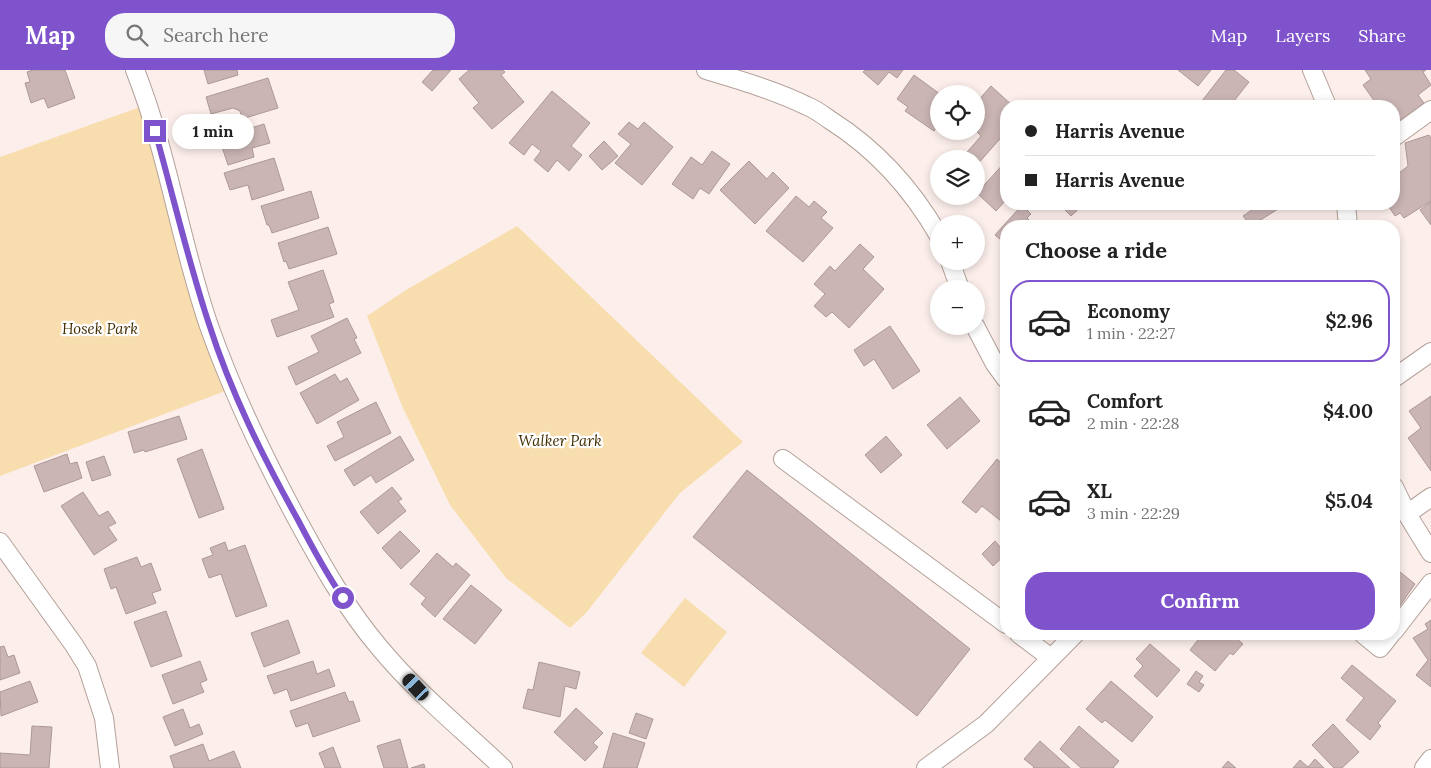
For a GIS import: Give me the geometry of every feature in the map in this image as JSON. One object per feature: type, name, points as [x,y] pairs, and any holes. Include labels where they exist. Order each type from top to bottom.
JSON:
[{"type":"street","points":[[135,70],[150,112],[209,326],[253,435],[277,482],[333,584],[363,628],[447,717],[503,768]]},
{"type":"street","points":[[706,70],[808,106],[843,128],[877,156],[897,176],[930,222]]},
{"type":"street","points":[[1320,73],[1326,100]]},
{"type":"street","points":[[1400,133],[1431,110]]},
{"type":"street","points":[[980,335],[1000,371]]},
{"type":"street","points":[[1400,374],[1431,352]]},
{"type":"street","points":[[783,459],[1000,620]]},
{"type":"street","points":[[1407,514],[1431,497]]},
{"type":"street","points":[[1400,499],[1431,553]]},
{"type":"street","points":[[0,542],[69,637],[87,666],[104,718],[110,768]]},
{"type":"street","points":[[1400,623],[1431,583]]},
{"type":"street","points":[[1027,640],[1051,658]]},
{"type":"street","points":[[926,768],[986,724],[1069,640]]},
{"type":"street","points":[[1370,640],[1380,648],[1386,640]]},
{"type":"street","points":[[1424,768],[1431,759]]},
{"type":"green space","name":"Hosek Park","points":[[143,106],[228,390],[0,476],[0,157]]},
{"type":"green space","name":"Walker Park","points":[[517,226],[743,442],[680,493],[586,613],[570,628],[506,578],[450,505],[402,406],[367,316],[406,290]]},
{"type":"green space","points":[[685,598],[727,632],[684,687],[641,653]]},
{"type":"building","points":[[33,70],[65,70],[75,98],[48,108],[44,98],[31,103],[25,83],[30,82],[27,72]]},
{"type":"building","points":[[204,70],[237,70],[238,75],[208,84]]},
{"type":"building","points":[[433,70],[451,70],[432,91],[422,82]]},
{"type":"building","points":[[469,70],[503,70],[505,72],[501,75],[524,102],[492,129],[473,108],[479,103],[459,79]]},
{"type":"building","points":[[865,70],[903,70],[897,78],[889,72],[878,85],[863,72]]},
{"type":"building","points":[[1178,70],[1211,70],[1198,86]]},
{"type":"building","points":[[1226,70],[1234,70],[1249,82],[1235,100],[1203,100]]},
{"type":"building","points":[[1365,70],[1426,70],[1423,72],[1431,85],[1418,95],[1424,103],[1400,121],[1400,100],[1374,100],[1363,85],[1371,79]]},
{"type":"building","points":[[914,75],[930,87],[930,128],[905,111],[908,107],[897,99]]},
{"type":"building","points":[[268,78],[278,108],[242,119],[240,111],[233,108],[211,114],[206,97]]},
{"type":"building","points":[[991,86],[1006,100],[1000,100],[1000,139],[985,156],[985,150],[969,150],[978,140],[985,140],[985,93]]},
{"type":"building","points":[[552,91],[590,123],[571,146],[582,155],[569,171],[557,160],[548,172],[534,160],[541,151],[532,144],[524,155],[509,143]]},
{"type":"building","points":[[629,122],[638,129],[644,122],[673,147],[642,185],[615,163],[631,144],[618,134]]},
{"type":"building","points":[[264,124],[270,143],[252,148],[254,157],[228,165],[219,138]]},
{"type":"building","points":[[1429,135],[1431,138],[1431,201],[1404,218],[1400,213],[1395,216],[1391,210],[1400,210],[1400,172],[1408,166],[1405,143]]},
{"type":"building","points":[[604,141],[618,156],[602,170],[589,156]]},
{"type":"building","points":[[712,151],[730,164],[709,194],[700,188],[693,199],[672,184],[691,157],[702,165]]},
{"type":"building","points":[[274,158],[284,190],[252,200],[248,185],[230,190],[224,173]]},
{"type":"building","points":[[749,161],[767,179],[773,172],[789,188],[755,224],[720,190]]},
{"type":"building","points":[[1000,168],[1000,207],[996,211],[985,201],[985,184]]},
{"type":"building","points":[[311,191],[319,218],[272,233],[269,225],[267,225],[261,206]]},
{"type":"building","points":[[796,196],[809,207],[814,201],[827,212],[821,218],[833,228],[803,262],[766,231]]},
{"type":"building","points":[[1431,202],[1431,225],[1420,210]]},
{"type":"building","points":[[1018,210],[1027,210],[1031,214],[1027,218],[1029,220],[1008,220]]},
{"type":"building","points":[[1065,210],[1078,210],[1071,216]]},
{"type":"building","points":[[1252,210],[1276,210],[1261,220],[1246,220],[1243,216]]},
{"type":"building","points":[[328,227],[337,254],[289,269],[286,261],[284,262],[278,243]]},
{"type":"building","points":[[1000,229],[1000,239],[995,235]]},
{"type":"building","points":[[860,244],[874,257],[863,269],[884,289],[849,328],[832,312],[826,317],[814,306],[825,294],[814,284],[830,266],[835,271]]},
{"type":"building","points":[[323,270],[334,302],[329,304],[334,317],[277,337],[271,320],[299,310],[288,282]]},
{"type":"building","points":[[347,318],[357,338],[354,339],[361,353],[296,385],[288,367],[319,352],[311,336]]},
{"type":"building","points":[[890,326],[920,371],[893,389],[874,359],[864,366],[854,350]]},
{"type":"building","points":[[335,374],[340,382],[347,378],[359,400],[317,424],[300,393]]},
{"type":"building","points":[[1431,396],[1431,471],[1408,438],[1421,428],[1409,411]]},
{"type":"building","points":[[960,397],[980,421],[947,449],[927,425]]},
{"type":"building","points":[[376,402],[391,433],[335,461],[327,446],[344,437],[337,422]]},
{"type":"building","points":[[179,416],[187,439],[145,452],[144,450],[134,453],[128,432]]},
{"type":"building","points":[[400,436],[414,460],[376,483],[371,475],[354,486],[344,470]]},
{"type":"building","points":[[886,436],[902,455],[881,473],[865,455]]},
{"type":"building","points":[[202,449],[224,509],[199,518],[177,459]]},
{"type":"building","points":[[67,454],[70,464],[77,462],[82,478],[44,492],[34,466]]},
{"type":"building","points":[[104,456],[111,475],[92,481],[86,462]]},
{"type":"building","points":[[997,459],[1000,462],[1000,520],[982,506],[976,513],[962,502]]},
{"type":"building","points":[[747,470],[970,649],[917,716],[693,537]]},
{"type":"building","points":[[392,487],[402,499],[398,501],[406,511],[378,534],[360,512]]},
{"type":"building","points":[[83,492],[99,516],[108,511],[116,523],[108,527],[117,540],[94,555],[61,506]]},
{"type":"building","points":[[400,531],[420,551],[401,569],[382,548]]},
{"type":"building","points":[[995,541],[1000,547],[1000,560],[993,566],[982,554]]},
{"type":"building","points":[[225,542],[228,551],[245,545],[267,606],[236,617],[221,574],[209,578],[202,559],[213,555],[210,548]]},
{"type":"building","points":[[437,553],[453,567],[456,563],[470,575],[435,617],[421,604],[426,598],[410,584]]},
{"type":"building","points":[[137,557],[141,567],[151,563],[161,590],[152,593],[156,603],[126,614],[116,587],[111,589],[104,569]]},
{"type":"building","points":[[1400,572],[1415,584],[1400,605]]},
{"type":"building","points":[[471,585],[502,610],[475,644],[443,619]]},
{"type":"building","points":[[166,611],[182,656],[151,667],[134,622]]},
{"type":"building","points":[[288,620],[300,653],[264,667],[251,633]]},
{"type":"building","points":[[1431,620],[1431,687],[1416,675],[1428,660],[1413,638],[1428,629],[1425,624]]},
{"type":"building","points":[[1198,640],[1238,640],[1243,644],[1233,655],[1230,653],[1215,671],[1190,650]]},
{"type":"building","points":[[1150,644],[1180,670],[1157,697],[1134,676],[1143,666],[1136,659]]},
{"type":"building","points":[[4,646],[8,657],[14,655],[20,673],[0,680],[0,647]]},
{"type":"building","points":[[200,661],[207,680],[200,683],[204,692],[173,704],[162,675]]},
{"type":"building","points":[[313,661],[317,674],[329,669],[335,686],[291,701],[287,689],[274,694],[267,676]]},
{"type":"building","points":[[539,662],[580,672],[576,689],[565,686],[560,717],[523,708],[528,689],[533,690]]},
{"type":"building","points":[[1352,665],[1396,701],[1378,723],[1381,726],[1370,740],[1346,720],[1364,698],[1341,678]]},
{"type":"building","points":[[1196,671],[1203,676],[1199,682],[1204,685],[1199,692],[1187,684]]},
{"type":"building","points":[[30,681],[38,702],[1,716],[0,692]]},
{"type":"building","points":[[1111,681],[1153,717],[1132,742],[1105,720],[1102,723],[1086,709]]},
{"type":"building","points":[[345,692],[349,702],[353,701],[360,721],[313,737],[308,723],[296,727],[290,711]]},
{"type":"building","points":[[576,708],[603,733],[593,743],[598,747],[585,761],[554,732]]},
{"type":"building","points":[[183,709],[190,728],[199,724],[203,734],[175,746],[163,717]]},
{"type":"building","points":[[636,713],[653,719],[646,739],[629,733]]},
{"type":"building","points":[[1333,724],[1359,752],[1342,768],[1334,768],[1312,745]]},
{"type":"building","points":[[32,726],[52,727],[49,768],[0,768],[0,753],[30,755]]},
{"type":"building","points":[[1079,726],[1119,761],[1113,768],[1081,768],[1060,749]]},
{"type":"building","points":[[613,733],[645,743],[637,768],[603,768]]},
{"type":"building","points":[[400,739],[408,768],[384,768],[377,746]]},
{"type":"building","points":[[1040,741],[1070,768],[1033,768],[1024,759]]},
{"type":"building","points":[[203,744],[209,761],[234,751],[241,768],[174,768],[170,756]]},
{"type":"building","points":[[333,747],[341,768],[325,768],[319,753]]},
{"type":"building","points":[[1315,759],[1324,768],[1293,768],[1300,760],[1308,767]]},
{"type":"building","points":[[1228,761],[1236,768],[1222,768]]},
{"type":"building","points":[[424,764],[425,768],[411,768]]},
{"type":"route","points":[[155,131],[209,326],[228,376],[257,443],[277,482],[318,558],[343,598]]}]
